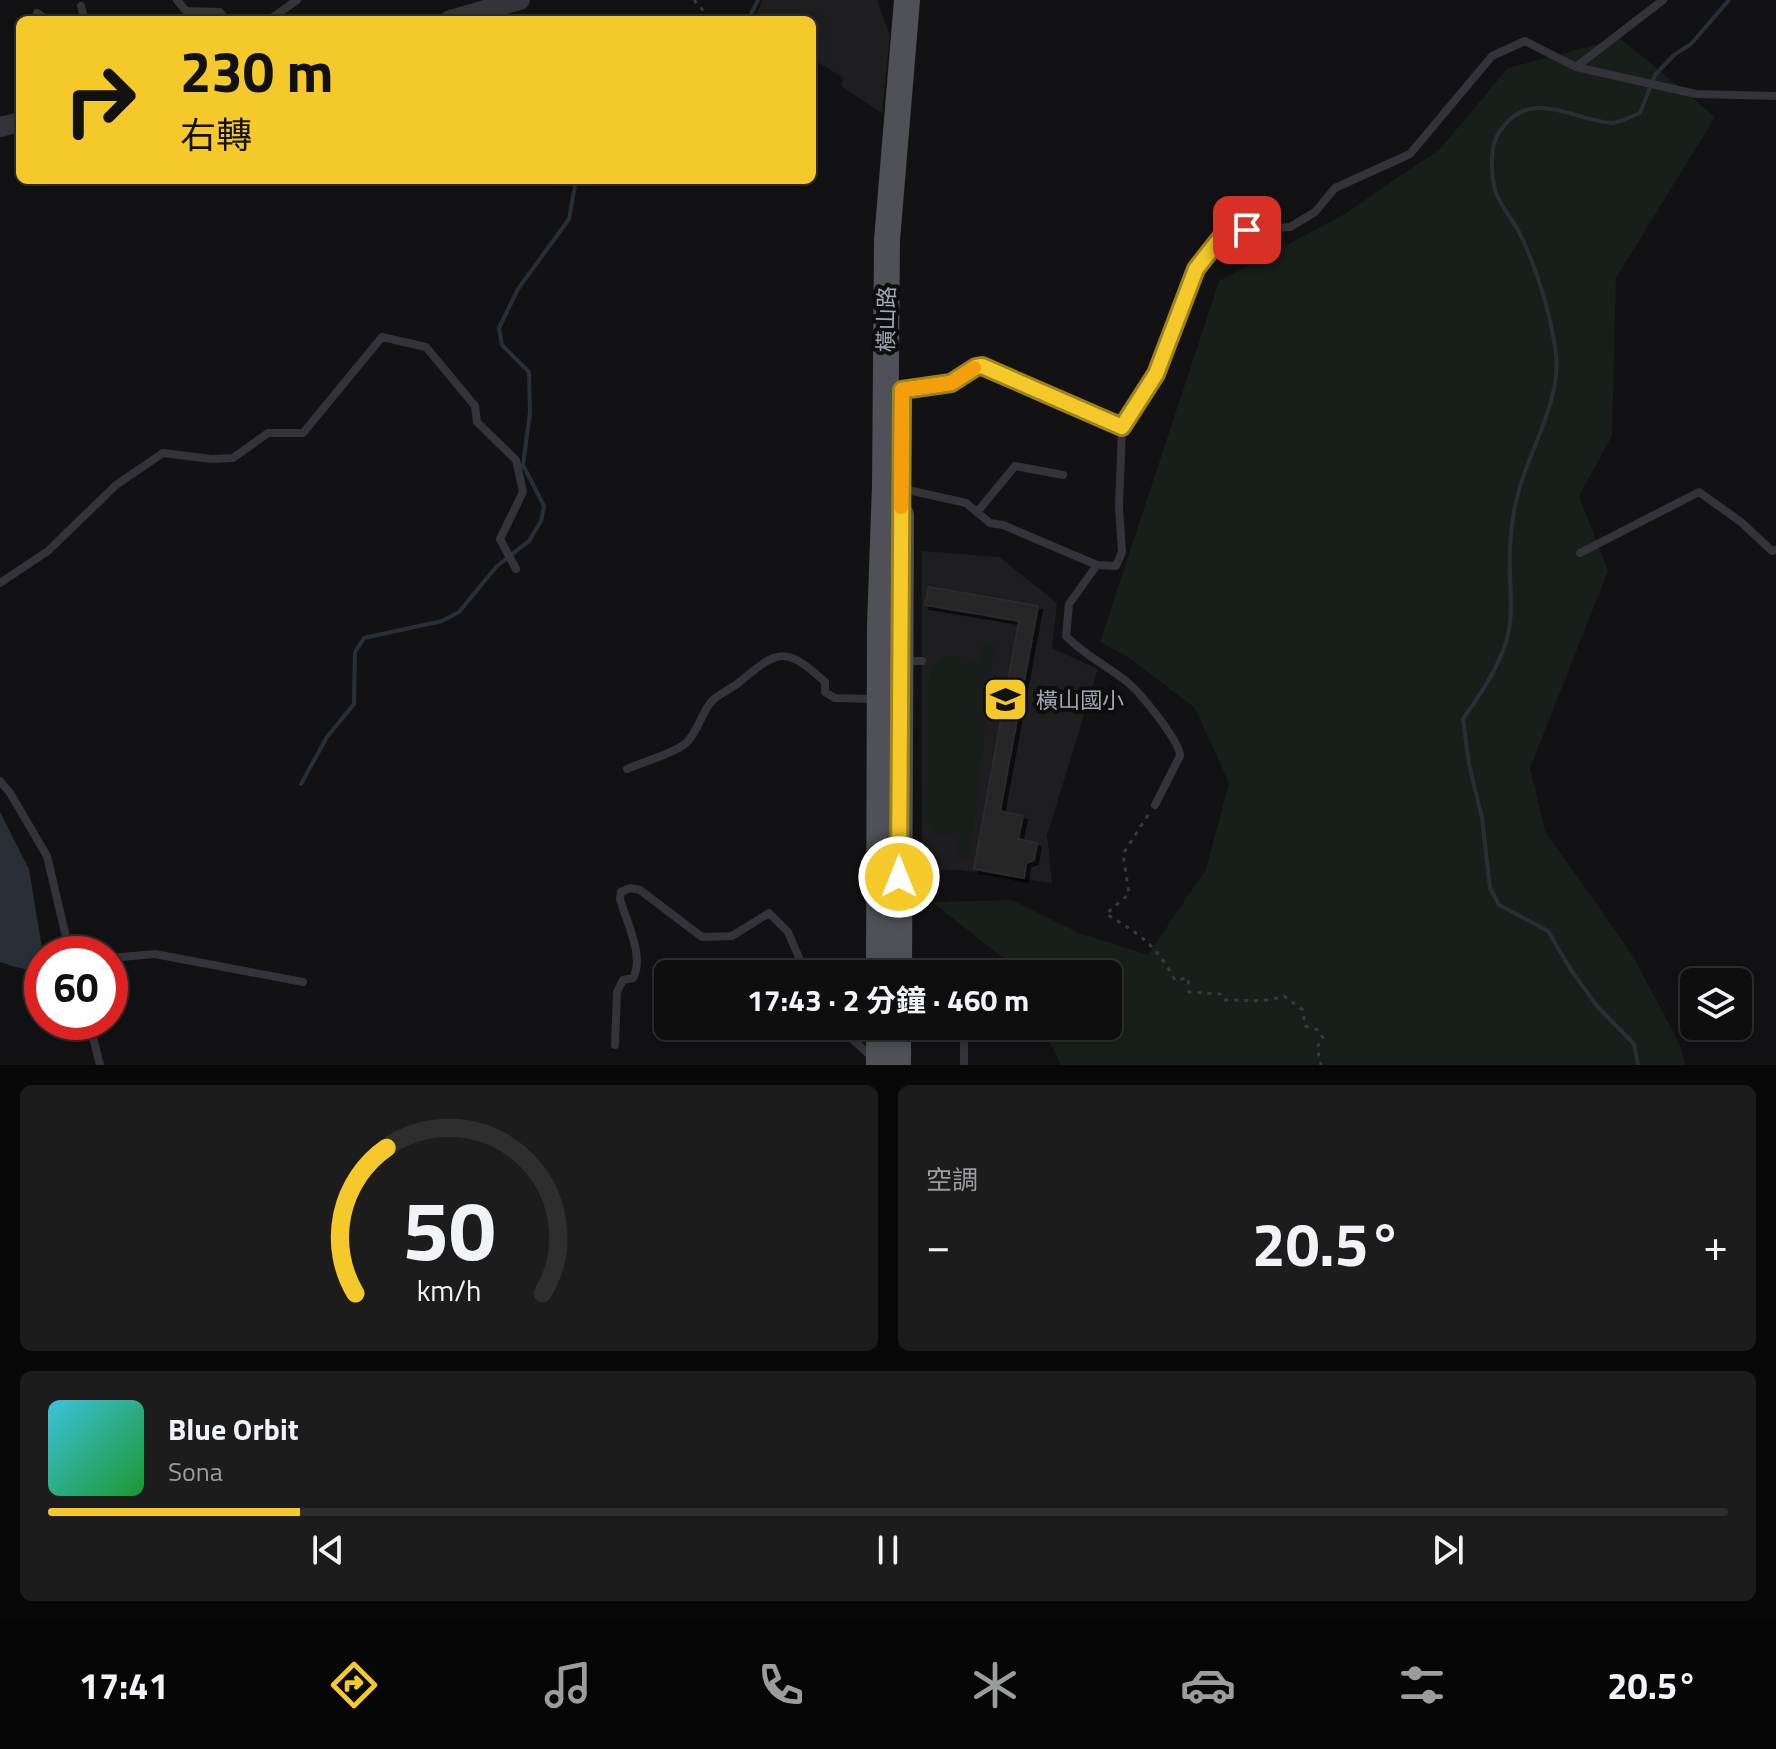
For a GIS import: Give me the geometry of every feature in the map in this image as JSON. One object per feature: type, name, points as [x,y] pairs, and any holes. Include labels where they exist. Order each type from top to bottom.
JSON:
[{"type":"main road","name":"橫山路","points":[[899,960],[901,661],[887,240],[907,0]]},
{"type":"main road","name":"橫山路","points":[[893,390],[923,0]]},
{"type":"main road","name":"橫山路","points":[[879,960],[880,699],[901,661]]},
{"type":"main road","points":[[882,1040],[886,1064]]},
{"type":"main road","points":[[886,1064],[894,1040]]},
{"type":"street","points":[[464,16],[520,0]]},
{"type":"lane","points":[[177,0],[186,11],[220,12],[223,16]]},
{"type":"lane","points":[[275,16],[297,0]]},
{"type":"lane","points":[[1576,67],[1663,0]]},
{"type":"lane","points":[[81,6],[84,16]]},
{"type":"lane","points":[[37,13],[41,16]]},
{"type":"lane","points":[[893,487],[966,503],[990,523],[1003,525],[1097,565],[1116,566],[1122,552],[1119,507],[1122,427],[1156,374],[1196,269],[1225,232],[1290,227],[1315,212],[1335,188],[1410,154],[1492,56],[1525,41],[1576,67],[1696,94],[1776,96]]},
{"type":"lane","points":[[0,583],[48,551],[116,485],[163,453],[211,459],[233,458],[268,433],[303,433],[382,337],[426,347],[475,406],[477,422],[516,460],[523,492],[500,539],[516,569]]},
{"type":"lane","points":[[893,390],[951,383],[982,366],[1122,427]]},
{"type":"lane","points":[[978,511],[1015,466],[1063,475]]},
{"type":"lane","points":[[1580,553],[1699,492],[1741,522],[1772,551],[1776,550]]},
{"type":"lane","points":[[1097,565],[1069,604],[1066,636],[1097,663],[1132,685],[1176,742],[1180,756],[1155,805]]},
{"type":"lane","points":[[627,769],[685,744],[712,700],[736,684],[751,669],[780,655],[795,657],[803,663],[825,682],[825,692],[835,698],[880,699]]},
{"type":"lane","points":[[0,781],[47,856],[66,936]]},
{"type":"lane","points":[[615,1045],[617,992],[623,980],[633,978],[637,970],[621,892],[630,888],[640,890],[702,937],[732,936],[769,913],[788,932],[800,960]]},
{"type":"lane","points":[[128,956],[155,954],[303,982]]},
{"type":"lane","points":[[94,1040],[100,1065]]},
{"type":"lane","points":[[856,1040],[886,1064]]},
{"type":"lane","points":[[964,1040],[964,1065]]},
{"type":"path","points":[[694,0],[708,16]]},
{"type":"path","points":[[1155,805],[1123,854],[1129,894],[1106,914],[1143,936],[1161,955],[1175,980],[1188,978],[1189,992],[1220,994],[1224,1000],[1257,999],[1268,1002],[1284,996],[1303,1010],[1305,1026],[1319,1030],[1323,1038],[1317,1047],[1321,1065]]},
{"type":"shaded area","points":[[762,0],[877,0],[890,36],[882,113],[841,86],[844,78],[816,61],[816,16],[756,16]]},
{"type":"shaded area","points":[[1620,38],[1715,117],[1616,278],[1612,436],[1579,496],[1608,571],[1530,768],[1545,831],[1633,956],[1681,1047],[1685,1065],[1061,1065],[1049,1040],[1122,1040],[1122,960],[1006,960],[932,902],[1012,900],[1079,933],[1148,955],[1206,869],[1229,783],[1195,708],[1128,657],[1100,642],[1219,281],[1343,215],[1440,149],[1508,68]]},
{"type":"shaded area","name":"橫山國小","points":[[922,551],[999,557],[1057,603],[1052,648],[1098,669],[1047,836],[1052,883],[960,870],[922,870]]},
{"type":"shaded area","points":[[983,643],[994,646],[970,858],[957,857],[960,831],[944,836],[924,821],[930,673],[940,661],[952,656],[979,667]]},
{"type":"shaded area","points":[[0,812],[29,869],[40,936],[24,936],[24,968],[0,962]]},
{"type":"building","points":[[929,587],[1038,606],[1000,811],[1023,816],[1018,839],[1037,843],[1034,860],[1026,863],[1024,878],[974,869],[1019,621],[925,605]]},
{"type":"waterway","points":[[750,16],[758,0]]},
{"type":"waterway","points":[[1638,1065],[1634,1044],[1597,1006],[1548,931],[1499,905],[1490,888],[1482,818],[1469,764],[1463,719],[1492,674],[1508,633],[1511,609],[1510,549],[1515,507],[1549,408],[1556,372],[1554,339],[1542,292],[1519,232],[1497,196],[1492,160],[1496,137],[1512,118],[1525,110],[1552,109],[1611,123],[1640,113],[1655,75],[1674,55],[1691,44],[1729,0]]},
{"type":"waterway","points":[[301,784],[327,737],[354,704],[355,652],[364,638],[442,621],[459,612],[496,567],[529,541],[541,521],[544,506],[523,465],[530,412],[529,372],[502,345],[499,328],[518,289],[569,219],[575,184]]},
{"type":"slow traffic","points":[[901,507],[902,390],[951,383],[974,368]]},
{"type":"place","name":"橫山國小","points":[[1005,700]]},
{"type":"route","points":[[899,877],[902,390],[951,383],[982,366],[1122,427],[1156,374],[1196,269],[1225,232],[1247,230]]}]
